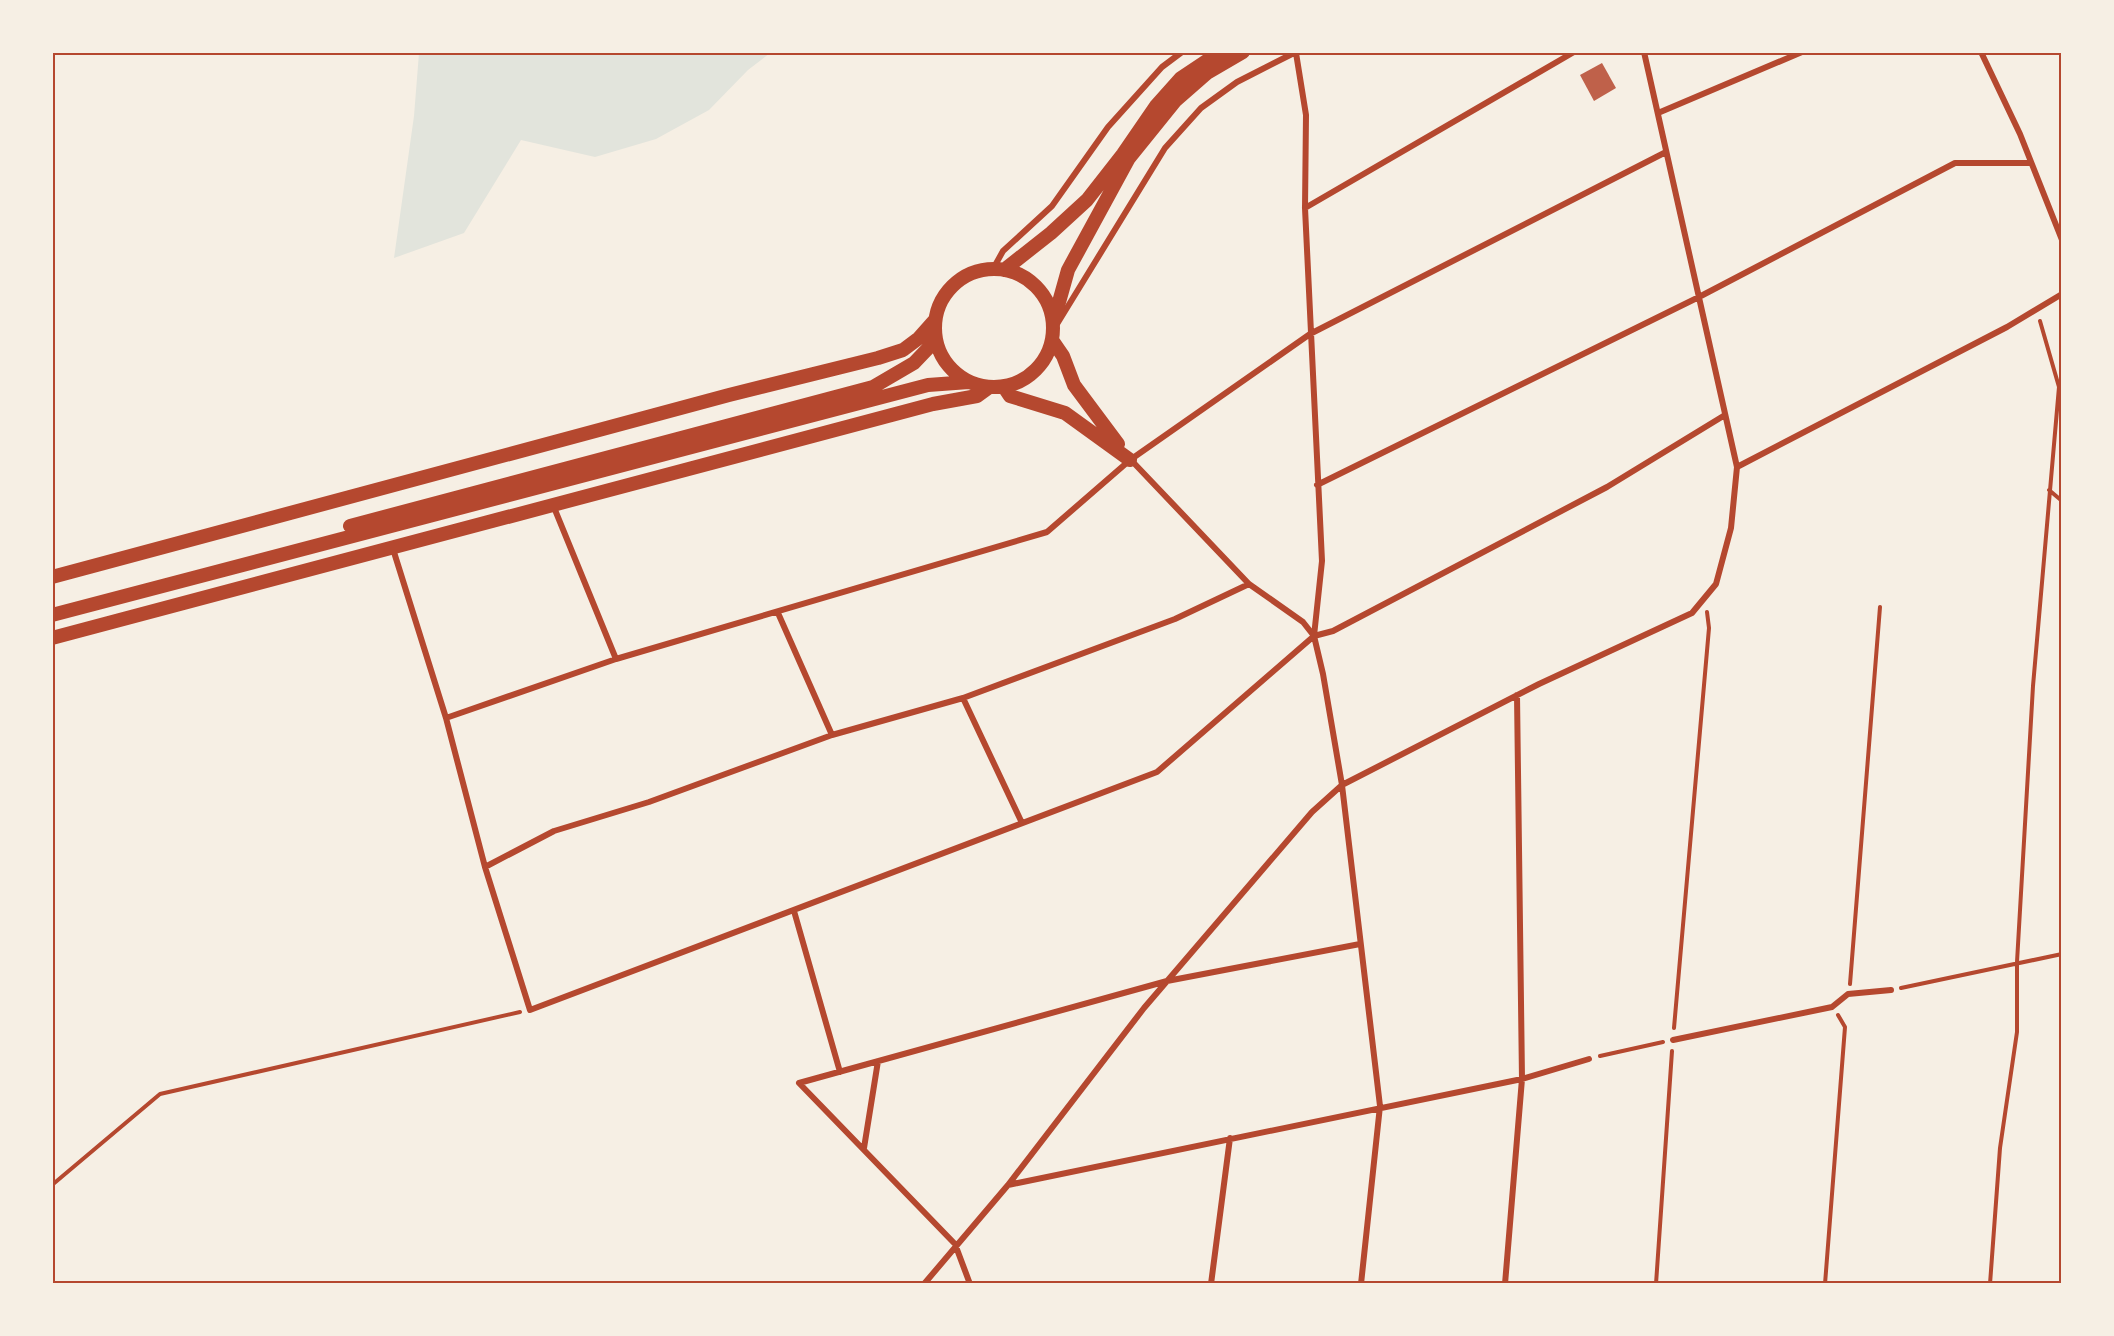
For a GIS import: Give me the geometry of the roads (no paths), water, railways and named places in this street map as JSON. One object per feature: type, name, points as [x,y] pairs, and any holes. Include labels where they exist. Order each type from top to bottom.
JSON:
[{"type":"main road","points":[[998,269],[1051,233],[1087,200],[1156,106],[1181,78],[1220,52]]},
{"type":"main road","points":[[1130,459],[1074,385],[1053,330],[1048,304],[1037,288],[1022,276],[998,269],[976,272],[961,279],[949,290],[940,304],[935,320],[936,340],[943,357],[954,372],[969,382],[988,388],[1004,387],[1026,379],[1043,362],[1053,330],[1068,270],[1129,159],[1175,101],[1207,73],[1243,52]]},
{"type":"main road","points":[[52,577],[717,398],[878,358],[903,350],[919,338],[935,320]]},
{"type":"main road","points":[[52,606],[873,387],[914,363],[936,340]]},
{"type":"main road","points":[[52,615],[928,385],[969,382]]},
{"type":"main road","points":[[1004,387],[1010,396],[1065,413],[1130,459]]},
{"type":"main road","points":[[52,638],[392,545],[554,505],[933,404],[977,396],[988,388]]},
{"type":"street","points":[[998,269],[1003,251],[1052,206],[1108,127],[1162,67],[1182,52]]},
{"type":"street","points":[[1305,208],[1574,52]]},
{"type":"street","points":[[924,1284],[955,1244],[1008,1185],[1167,981],[1312,812],[1342,785],[1517,695],[1692,613],[1716,584],[1731,528],[1737,467],[1644,52]]},
{"type":"street","points":[[1658,113],[1802,52]]},
{"type":"street","points":[[1981,52],[2031,163],[2061,240]]},
{"type":"street","points":[[1053,330],[1165,148],[1200,108],[1237,82],[1296,53],[1306,115],[1305,208],[1322,561],[1314,636],[1323,674],[1342,785],[1380,1106],[1361,1284]]},
{"type":"street","points":[[446,718],[616,659],[1047,532],[1130,459],[1310,333],[1666,152]]},
{"type":"street","points":[[1317,485],[1699,297],[1954,163],[2031,163]]},
{"type":"street","points":[[1737,467],[2037,309],[2061,294]]},
{"type":"street","points":[[392,545],[446,718],[484,867],[530,1010],[1156,772],[1314,636],[1333,631],[1607,487],[1725,415]]},
{"type":"street","points":[[1130,459],[1249,584],[1303,622],[1314,636]]},
{"type":"street","points":[[554,505],[616,659]]},
{"type":"street","points":[[484,867],[554,831],[649,802],[832,735],[963,698],[1175,619],[1249,584]]},
{"type":"street","points":[[778,613],[832,735]]},
{"type":"street","points":[[1505,1284],[1522,1079],[1517,695]]},
{"type":"street","points":[[963,698],[1022,823]]},
{"type":"street","points":[[794,910],[840,1072]]},
{"type":"street","points":[[970,1284],[955,1244],[799,1083],[1167,981],[1360,944]]},
{"type":"street","points":[[1673,1040],[1833,1007],[1848,994],[1891,990]]},
{"type":"street","points":[[1008,1185],[1380,1106],[1522,1079],[1589,1059]]},
{"type":"street","points":[[864,1148],[878,1061]]},
{"type":"street","points":[[1211,1284],[1230,1138]]}]
